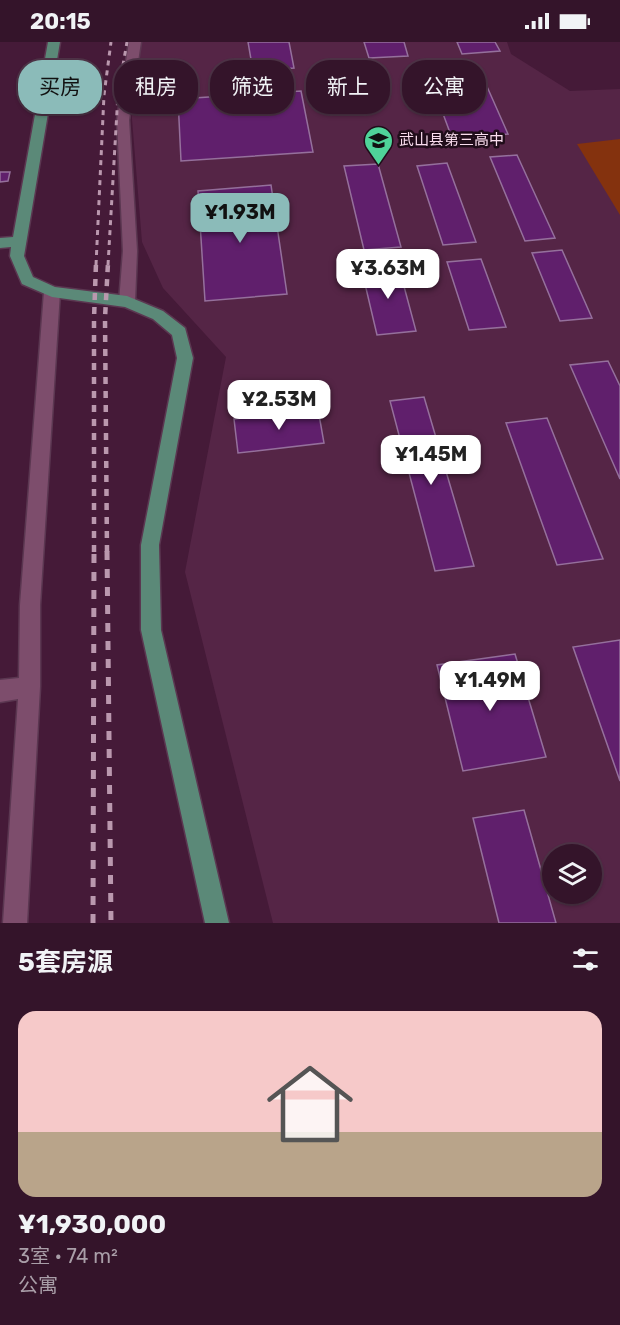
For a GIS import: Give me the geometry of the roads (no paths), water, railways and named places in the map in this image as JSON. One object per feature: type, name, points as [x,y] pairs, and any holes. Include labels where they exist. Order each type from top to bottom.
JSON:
[{"type":"main road","points":[[12,251],[54,42]]},
{"type":"main road","points":[[0,243],[12,251],[27,280],[52,292],[127,302],[158,315],[179,332],[185,358],[150,545],[151,630],[217,923]]},
{"type":"street","points":[[127,302],[130,251],[123,120],[135,42]]},
{"type":"street","points":[[15,923],[29,687],[30,605],[52,292]]},
{"type":"street","points":[[0,691],[29,687]]},
{"type":"railway","points":[[96,265],[104,95],[111,42]]},
{"type":"railway","points":[[108,265],[118,94],[127,42]]},
{"type":"railway","points":[[94,551],[96,263]]},
{"type":"railway","points":[[107,552],[105,318],[108,263]]},
{"type":"railway","points":[[93,923],[94,551]]},
{"type":"railway","points":[[107,551],[111,923]]},
{"type":"place","name":"武山县第三高中","points":[[378,166]]}]
